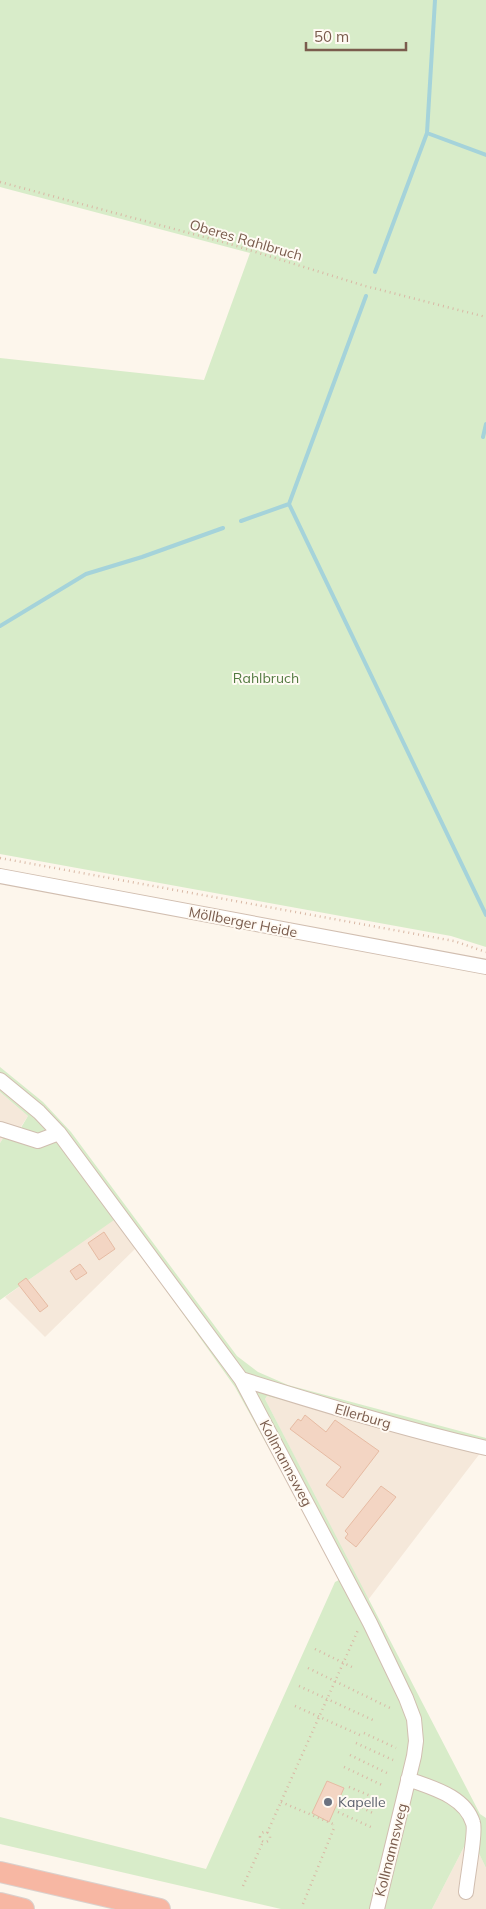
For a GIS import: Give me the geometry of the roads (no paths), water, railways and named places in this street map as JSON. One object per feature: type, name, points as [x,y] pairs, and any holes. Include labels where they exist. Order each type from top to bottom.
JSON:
[{"type":"highway","points":[[0,1872],[160,1909]]},
{"type":"highway","points":[[0,1904],[24,1909]]},
{"type":"street","name":"Möllberger Heide","points":[[0,876],[486,967]]},
{"type":"street","name":"Kollmannsweg","points":[[0,1080],[39,1112],[59,1133],[241,1379],[370,1623],[414,1718],[416,1741],[377,1909]]},
{"type":"street","points":[[0,1129],[38,1141],[59,1133]]},
{"type":"street","name":"Ellerburg","points":[[241,1379],[315,1402],[486,1448]]},
{"type":"street","points":[[408,1779],[438,1790],[456,1800],[469,1813],[474,1824],[466,1892]]},
{"type":"waterway","points":[[375,272],[427,133],[435,0]]},
{"type":"waterway","points":[[427,133],[486,155]]},
{"type":"waterway","points":[[366,296],[289,504],[486,915]]},
{"type":"waterway","points":[[483,437],[486,424]]},
{"type":"waterway","points":[[241,521],[289,504]]},
{"type":"waterway","points":[[0,626],[86,574],[142,557],[223,528]]},
{"type":"place","name":"Kapelle","points":[[328,1802]]},
{"type":"park label","name":"Rahlbruch","points":[[266,678]]}]
